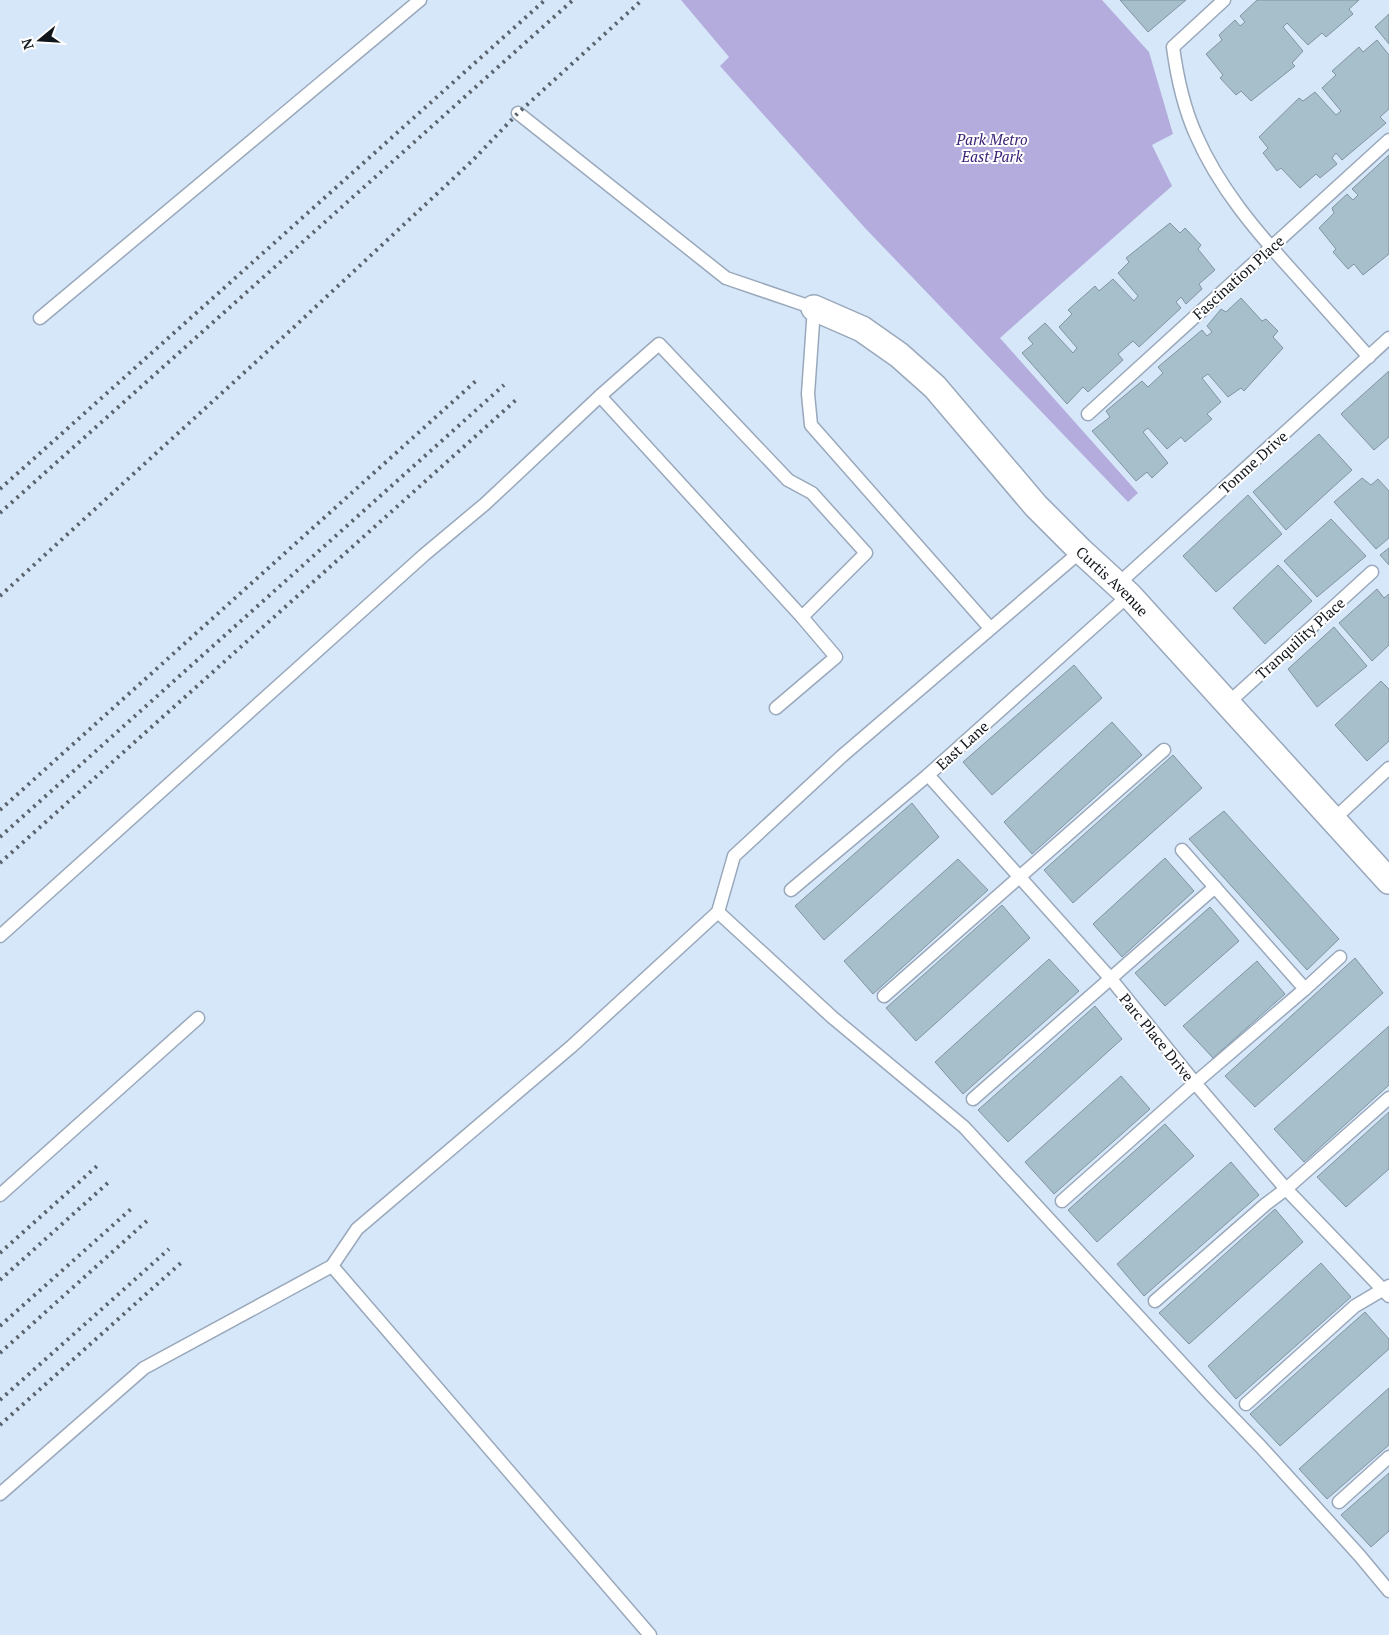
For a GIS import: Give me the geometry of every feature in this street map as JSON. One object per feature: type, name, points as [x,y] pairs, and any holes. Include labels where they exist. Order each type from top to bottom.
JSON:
[{"type":"street","name":"Curtis Avenue","points":[[814,308],[862,329],[899,355],[935,387],[1036,506],[1123,590],[1334,818],[1389,881]]},
{"type":"lane","points":[[40,318],[420,0]]},
{"type":"lane","points":[[1224,0],[1173,47],[1176,75],[1184,105],[1196,135],[1229,195],[1271,248],[1369,357]]},
{"type":"lane","points":[[518,113],[726,278],[814,308],[808,394],[811,425],[990,628]]},
{"type":"lane","name":"Fascination Place","points":[[1088,414],[1389,140]]},
{"type":"lane","name":"Tonme Drive","points":[[1123,590],[1389,338]]},
{"type":"lane","points":[[0,936],[424,555],[485,504],[600,396],[659,344],[788,480],[812,493],[866,553],[802,616]]},
{"type":"lane","points":[[600,396],[802,616],[836,657],[776,708]]},
{"type":"lane","points":[[0,1494],[144,1368],[332,1266],[357,1229],[572,1046],[718,912],[734,856],[842,756],[1081,551]]},
{"type":"lane","name":"Tranquility Place","points":[[1227,704],[1372,572]]},
{"type":"lane","name":"East Lane","points":[[791,890],[928,775],[1123,590]]},
{"type":"lane","points":[[884,996],[1164,750]]},
{"type":"lane","points":[[1334,818],[1389,768]]},
{"type":"lane","name":"Parc Place Drive","points":[[928,775],[1111,979],[1195,1083],[1286,1189],[1387,1290]]},
{"type":"lane","points":[[1182,850],[1305,989]]},
{"type":"lane","points":[[973,1100],[1215,887]]},
{"type":"lane","points":[[718,912],[832,1017],[964,1127],[1274,1461],[1359,1554],[1389,1591]]},
{"type":"lane","points":[[1062,1200],[1340,957]]},
{"type":"lane","points":[[0,1195],[198,1018]]},
{"type":"lane","points":[[1155,1301],[1389,1098]]},
{"type":"lane","points":[[332,1266],[650,1635]]},
{"type":"lane","points":[[1246,1404],[1355,1306],[1387,1290]]},
{"type":"lane","points":[[1340,1502],[1389,1457]]},
{"type":"green space","name":"Park Metro East Park","points":[[681,0],[1102,0],[1149,52],[1173,134],[1152,145],[1172,186],[1000,338],[1138,493],[1128,502],[865,228],[720,66],[729,57]]},
{"type":"building","points":[[1120,0],[1186,0],[1148,32]]},
{"type":"building","points":[[1257,0],[1359,0],[1349,9],[1353,14],[1326,37],[1322,33],[1308,45],[1287,23],[1283,27],[1303,51],[1292,63],[1295,66],[1251,101],[1241,91],[1236,95],[1220,78],[1223,75],[1206,54],[1222,40],[1219,35],[1235,20],[1240,26],[1245,22],[1240,16]]},
{"type":"building","points":[[1389,14],[1389,44],[1375,27]]},
{"type":"building","points":[[1377,40],[1389,55],[1389,109],[1380,117],[1386,123],[1342,160],[1336,153],[1332,158],[1337,164],[1320,178],[1316,174],[1300,188],[1281,168],[1277,171],[1263,153],[1268,148],[1259,137],[1299,98],[1303,101],[1315,92],[1336,115],[1341,111],[1322,88],[1336,75],[1332,71],[1359,47],[1363,52]]},
{"type":"building","points":[[1389,155],[1389,254],[1363,275],[1354,264],[1348,269],[1333,252],[1336,249],[1319,228],[1334,213],[1332,208],[1347,194],[1353,200],[1358,195],[1352,189]]},
{"type":"building","points":[[1170,223],[1180,233],[1185,228],[1201,245],[1198,249],[1215,270],[1199,284],[1202,289],[1186,304],[1181,297],[1176,302],[1181,308],[1139,347],[1133,341],[1118,354],[1123,360],[1088,392],[1083,387],[1067,404],[1022,353],[1033,344],[1028,338],[1045,323],[1073,353],[1077,348],[1059,327],[1072,314],[1068,310],[1095,286],[1099,291],[1113,279],[1134,301],[1138,296],[1118,273],[1129,262],[1126,258]]},
{"type":"building","points":[[1241,298],[1262,321],[1266,319],[1278,331],[1273,337],[1283,348],[1244,391],[1241,388],[1228,397],[1208,374],[1202,378],[1221,402],[1207,414],[1212,419],[1185,442],[1181,437],[1167,449],[1148,428],[1143,432],[1168,463],[1152,478],[1147,472],[1136,481],[1092,431],[1110,417],[1106,411],[1142,381],[1148,387],[1163,373],[1158,367],[1202,330],[1207,336],[1212,332],[1207,326],[1221,309],[1226,312]]},
{"type":"building","points":[[1389,371],[1389,437],[1374,450],[1341,414]]},
{"type":"building","points":[[1319,434],[1352,470],[1286,530],[1253,492]]},
{"type":"building","points":[[1362,478],[1371,485],[1378,479],[1389,491],[1389,538],[1376,549],[1334,502]]},
{"type":"building","points":[[1248,495],[1282,534],[1216,592],[1183,556]]},
{"type":"building","points":[[1331,519],[1366,556],[1317,597],[1284,561]]},
{"type":"building","points":[[1389,548],[1389,565],[1380,555]]},
{"type":"building","points":[[1278,565],[1312,601],[1265,644],[1233,608]]},
{"type":"building","points":[[1377,589],[1384,598],[1389,594],[1389,645],[1372,661],[1339,623]]},
{"type":"building","points":[[1334,627],[1367,666],[1317,707],[1288,669]]},
{"type":"building","points":[[1074,665],[1102,698],[992,795],[963,762]]},
{"type":"building","points":[[1381,681],[1389,689],[1389,741],[1367,761],[1335,725]]},
{"type":"building","points":[[1112,722],[1142,755],[1032,854],[1004,822]]},
{"type":"building","points":[[1173,755],[1202,788],[1073,903],[1044,870]]},
{"type":"building","points":[[912,803],[939,837],[824,940],[795,906]]},
{"type":"building","points":[[1224,811],[1339,939],[1307,970],[1189,839]]},
{"type":"building","points":[[1165,858],[1194,891],[1122,957],[1093,924]]},
{"type":"building","points":[[958,859],[988,890],[873,994],[844,961]]},
{"type":"building","points":[[1002,905],[1030,938],[916,1041],[886,1008]]},
{"type":"building","points":[[1210,907],[1239,941],[1165,1006],[1135,973]]},
{"type":"building","points":[[1355,958],[1383,993],[1255,1107],[1225,1076]]},
{"type":"building","points":[[1049,959],[1079,991],[963,1094],[935,1062]]},
{"type":"building","points":[[1257,961],[1285,994],[1213,1058],[1183,1026]]},
{"type":"building","points":[[1095,1006],[1122,1039],[1008,1142],[978,1110]]},
{"type":"building","points":[[1389,1026],[1389,1085],[1304,1162],[1274,1129]]},
{"type":"building","points":[[1121,1076],[1150,1109],[1054,1194],[1025,1162]]},
{"type":"building","points":[[1389,1112],[1389,1169],[1346,1207],[1317,1177]]},
{"type":"building","points":[[1165,1124],[1194,1156],[1097,1242],[1068,1210]]},
{"type":"building","points":[[1231,1162],[1259,1195],[1144,1296],[1117,1264]]},
{"type":"building","points":[[1275,1209],[1303,1242],[1189,1344],[1159,1313]]},
{"type":"building","points":[[1321,1263],[1351,1297],[1236,1399],[1208,1366]]},
{"type":"building","points":[[1365,1312],[1389,1339],[1389,1349],[1280,1446],[1250,1414]]},
{"type":"building","points":[[1389,1388],[1389,1445],[1327,1499],[1299,1469]]},
{"type":"building","points":[[1389,1473],[1389,1531],[1371,1547],[1341,1515]]},
{"type":"railway","points":[[0,489],[545,0]]},
{"type":"railway","points":[[0,513],[573,0]]},
{"type":"railway","points":[[0,596],[293,328],[472,161],[518,113],[642,0]]},
{"type":"railway","points":[[0,810],[478,379]]},
{"type":"railway","points":[[0,837],[504,385]]},
{"type":"railway","points":[[0,863],[517,399]]},
{"type":"railway","points":[[0,1253],[97,1166]]},
{"type":"railway","points":[[0,1280],[111,1180]]},
{"type":"railway","points":[[0,1326],[131,1209]]},
{"type":"railway","points":[[0,1353],[149,1219]]},
{"type":"railway","points":[[0,1400],[169,1249]]},
{"type":"railway","points":[[0,1425],[183,1261]]}]
